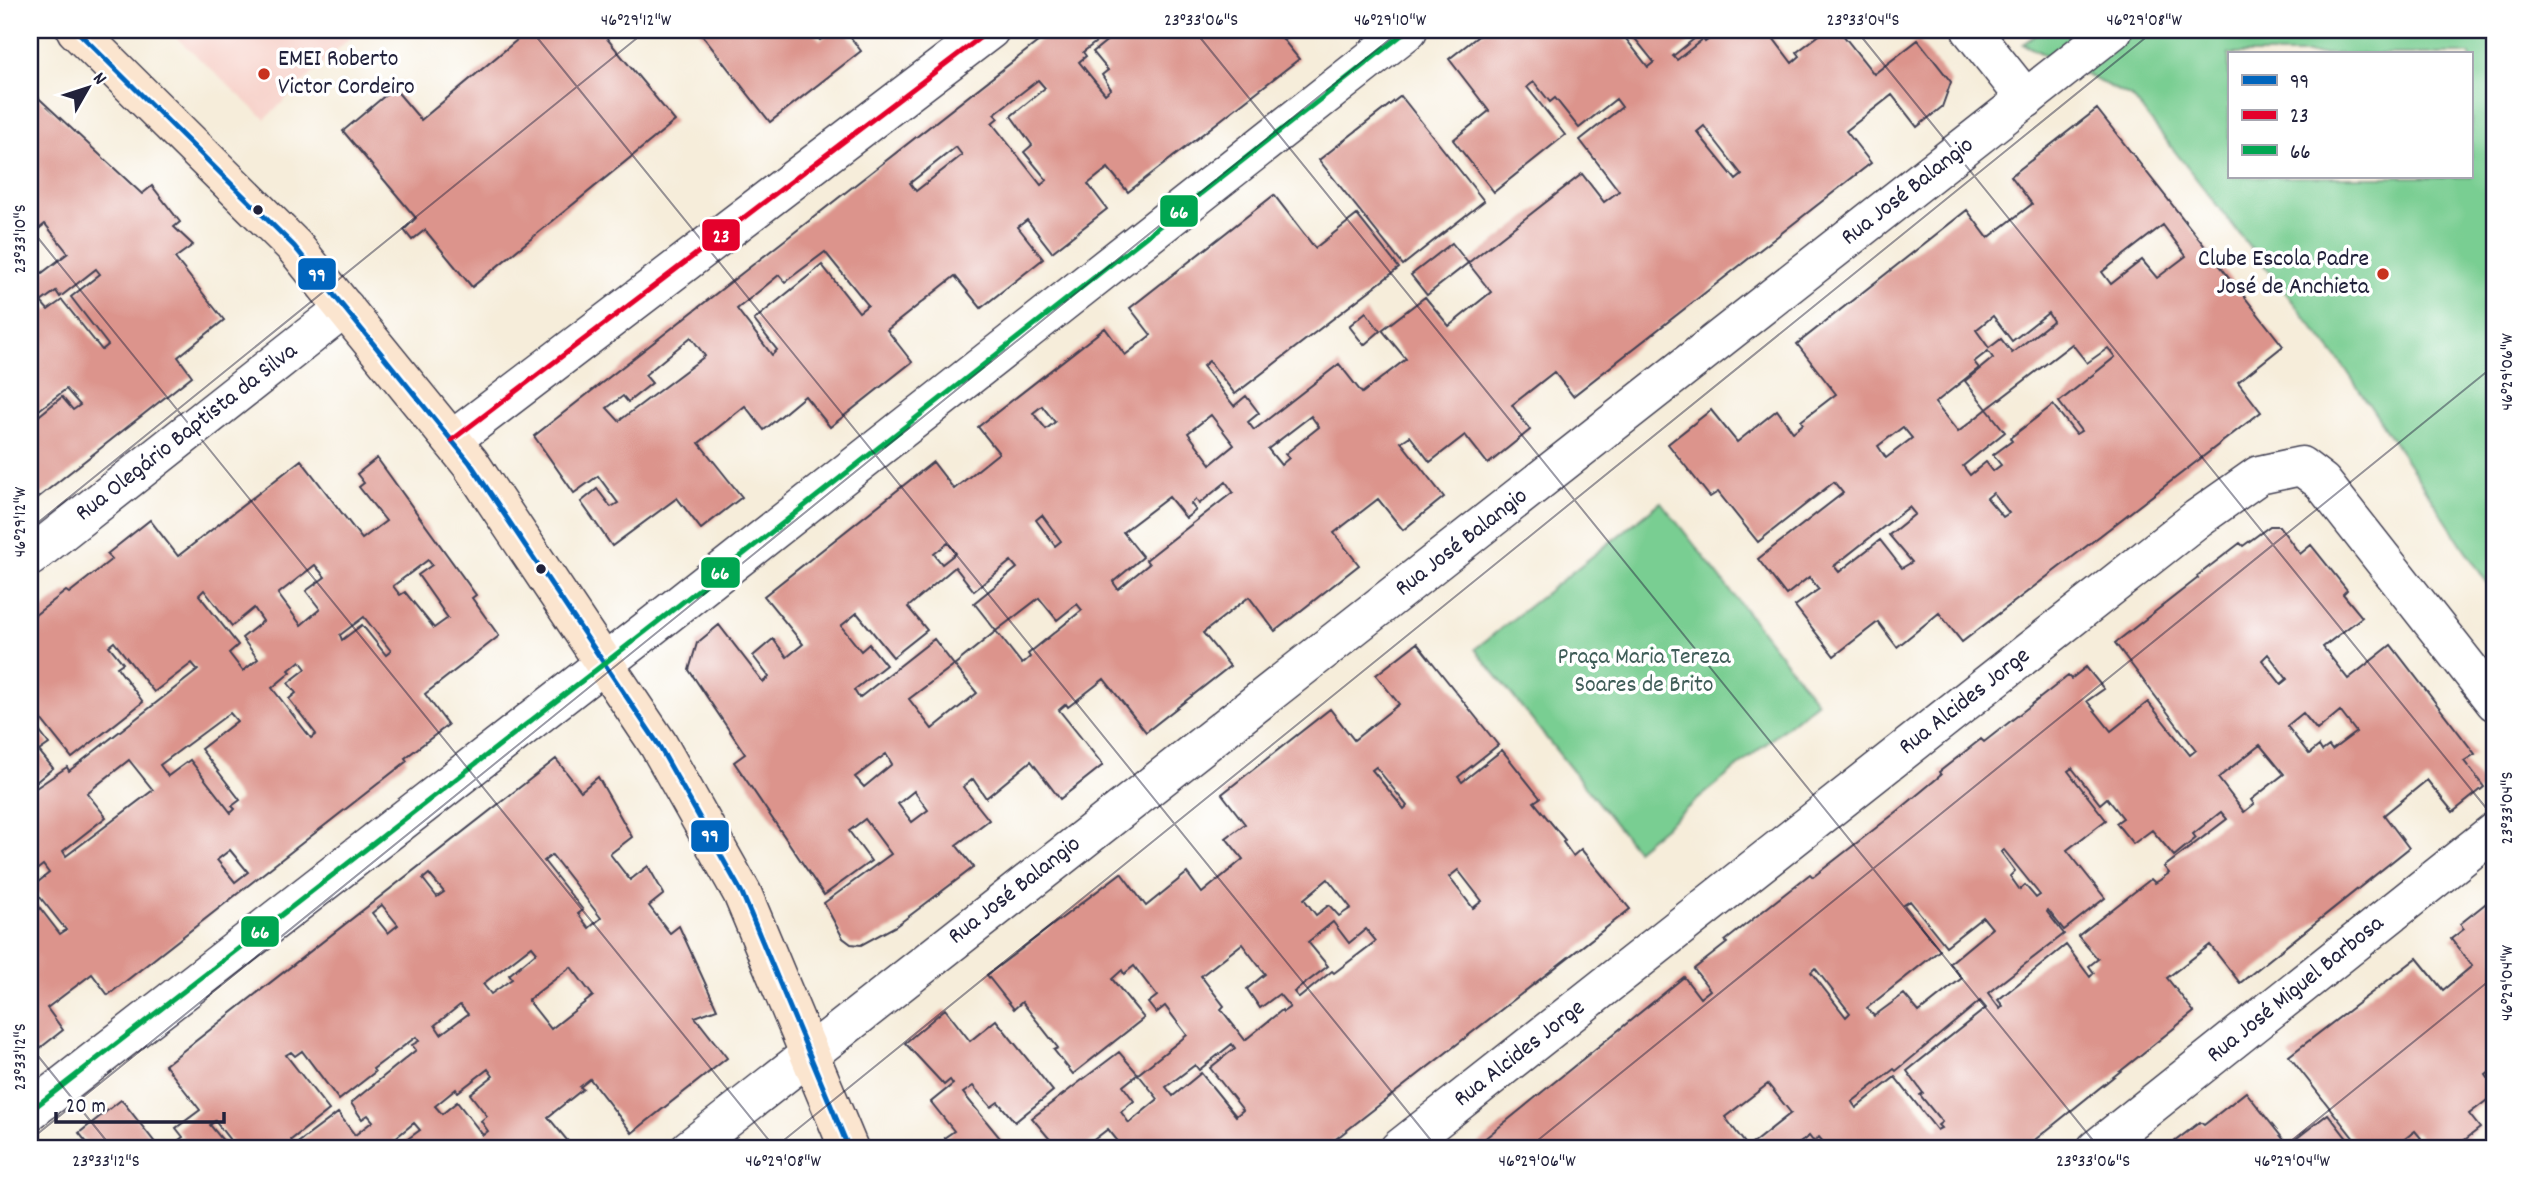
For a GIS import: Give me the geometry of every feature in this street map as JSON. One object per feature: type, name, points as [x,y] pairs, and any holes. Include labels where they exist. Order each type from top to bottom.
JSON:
[{"type":"street","points":[[76,30],[294,246],[470,463],[658,744],[742,893],[849,1149]]},
{"type":"street","points":[[452,440],[990,30]]},
{"type":"street","points":[[30,1111],[605,664],[1408,30]]},
{"type":"street","points":[[1972,30],[2026,99]]},
{"type":"street","name":"Rua José Balangio","points":[[689,1149],[2113,30]]},
{"type":"street","name":"Rua Olegário Baptista da Silva","points":[[30,557],[345,308]]},
{"type":"street","name":"Rua Alcides Jorge","points":[[1399,1149],[2198,518],[2259,475],[2301,467],[2322,482],[2495,702]]},
{"type":"street","name":"Rua José Miguel Barbosa","points":[[2096,1149],[2495,831]]},
{"type":"shaded area","name":"EMEI Roberto Victor Cordeiro","points":[[168,30],[358,30],[265,119]]},
{"type":"green space","name":"Clube Escola Padre José de Anchieta","points":[[2042,30],[2495,30],[2495,595],[2347,371],[2133,98],[2023,44]]},
{"type":"green space","name":"Praça Maria Tereza Soares de Brito","points":[[1661,502],[1817,702],[1636,850],[1475,649]]},
{"type":"building","points":[[529,30],[600,30],[675,121],[472,287],[425,230],[412,240],[404,230],[416,218],[343,131],[394,88],[421,120]]},
{"type":"building","points":[[698,30],[812,30],[820,40],[834,30],[845,30],[861,51],[770,122]]},
{"type":"building","points":[[1053,30],[1112,30],[1083,52],[1086,56],[1079,62],[1105,94],[1111,89],[1102,75],[1108,70],[1093,52],[1120,30],[1280,30],[1277,32],[1299,59],[1128,192],[1108,168],[1088,184],[1107,209],[1052,252],[1027,220],[1018,227],[1043,259],[981,308],[955,276],[887,330],[912,362],[830,427],[805,396],[764,430],[745,406],[699,443],[742,497],[701,529],[677,498],[612,546],[581,502],[597,489],[611,507],[618,503],[598,476],[574,493],[534,436]],"holes":[[[1038,80],[1045,88],[1011,116],[1032,145],[1024,152],[1047,180],[1041,185],[992,123],[998,118],[994,114]],[[956,147],[962,155],[916,191],[910,183]],[[825,252],[868,305],[859,312],[822,265],[754,320],[777,350],[772,355],[737,309],[779,275],[785,282]],[[691,337],[705,356],[619,421],[607,408],[623,396],[628,402],[652,383],[645,375]]]},
{"type":"building","points":[[1486,30],[1619,30],[1648,67],[1654,62],[1628,30],[1705,30],[1673,56],[1677,60],[1703,39],[1705,42],[1721,30],[1767,30],[1792,63],[1800,56],[1797,52],[1826,30],[1839,30],[1874,74],[1918,40],[1951,82],[1942,107],[1917,127],[1892,95],[1846,131],[1871,163],[1573,396],[1554,372],[1512,405],[1530,430],[1488,464],[1465,435],[1430,462],[1410,436],[1401,442],[1444,497],[1403,530],[1378,499],[1334,533],[1359,565],[1275,631],[1249,597],[1203,633],[1230,666],[1146,732],[1104,679],[1068,707],[1066,704],[1059,710],[1103,765],[1060,799],[1031,761],[986,798],[973,779],[963,787],[989,820],[956,845],[974,867],[896,926],[861,945],[851,944],[843,938],[824,903],[891,854],[865,819],[849,831],[871,861],[824,895],[734,762],[745,754],[689,670],[697,643],[719,625],[763,682],[769,677],[753,656],[773,639],[787,657],[803,644],[764,596],[933,462],[954,489],[999,453],[978,427],[1105,328],[1125,355],[1151,335],[1130,308],[1274,195],[1315,248],[1357,215],[1399,268],[1235,394],[1209,361],[1203,366],[1234,406],[1246,396],[1259,413],[1248,422],[1254,430],[1339,364],[1362,393],[1406,359],[1382,330],[1425,297],[1449,326],[1491,292],[1468,263],[1582,174],[1604,202],[1619,191],[1580,140],[1622,107],[1616,99],[1579,128],[1555,98],[1550,102],[1534,82],[1527,87],[1565,135],[1494,192],[1453,140],[1489,111],[1449,59]],"holes":[[[1704,126],[1742,175],[1736,180],[1697,132]],[[1042,406],[1055,422],[1046,429],[1033,413]],[[1211,415],[1234,445],[1211,464],[1188,433]],[[1311,416],[1319,427],[1285,454],[1289,458],[1281,465],[1268,449]],[[1226,482],[1233,492],[1146,560],[1149,564],[1118,589],[1113,582],[1143,557],[1123,532],[1169,497],[1186,518],[1196,510],[1191,504],[1196,499],[1199,504]],[[1042,515],[1061,541],[1055,546],[1036,520]],[[948,543],[956,553],[942,564],[934,554]],[[1011,561],[1017,568],[974,603],[996,631],[954,665],[934,639],[859,698],[854,690],[886,665],[869,644],[861,651],[841,626],[857,613],[893,657],[927,630],[908,607],[955,567],[974,591]],[[1039,598],[1057,620],[1077,604],[1082,610],[1028,654],[1030,657],[1022,664],[996,631]],[[954,665],[977,693],[932,729],[909,699]],[[886,754],[892,764],[864,787],[855,777]],[[914,791],[928,810],[912,822],[898,804]]]},
{"type":"building","points":[[30,90],[142,194],[152,186],[180,222],[174,227],[193,245],[175,258],[224,320],[178,357],[192,376],[30,504],[30,423],[62,397],[73,410],[80,405],[66,389],[30,417],[30,258],[42,273],[68,253],[45,224],[30,236]],"holes":[[[96,269],[100,274],[71,297],[108,345],[102,350],[62,300],[48,310],[41,302],[56,291],[60,297]]]},
{"type":"building","points":[[1401,96],[1484,201],[1403,265],[1319,160]]},
{"type":"building","points":[[2097,109],[2283,346],[2238,382],[2261,412],[1962,642],[1939,613],[1897,647],[1878,622],[1834,656],[1795,606],[1819,589],[1809,577],[1786,595],[1758,559],[1843,493],[1834,482],[1758,542],[1718,492],[1710,497],[1668,444],[1711,410],[1737,442],[1777,410],[1793,432],[1803,424],[1801,421],[1836,394],[1797,344],[1967,210],[1988,238],[2032,204],[2011,176]],"holes":[[[2163,225],[2186,256],[2157,278],[2142,260],[2111,284],[2102,272]],[[2048,313],[2053,321],[2012,353],[2001,339],[1989,348],[1976,330],[1993,316],[2012,341]],[[2072,344],[2087,363],[2108,348],[2115,357],[2059,402],[2081,431],[2076,434],[2053,405],[2010,438],[2012,441],[1993,455],[2001,465],[1993,471],[1986,462],[1970,475],[1963,466],[2005,432],[1987,409]],[[1988,351],[1993,358],[1965,381],[1987,409],[1958,432],[1935,403],[1979,368],[1974,362]],[[1903,427],[1912,438],[1886,458],[1878,446]],[[1993,493],[2009,513],[2003,517],[1987,498]],[[1909,507],[1915,514],[1889,535],[1912,562],[1902,568],[1880,540],[1839,572],[1834,566]]]},
{"type":"building","points":[[1452,243],[1468,263],[1427,295],[1411,275]]},
{"type":"building","points":[[1366,312],[1380,331],[1364,345],[1349,326]]},
{"type":"building","points":[[377,458],[476,595],[472,598],[499,636],[425,694],[448,725],[405,758],[407,761],[108,995],[92,974],[47,1008],[63,1030],[30,1056],[30,895],[60,934],[66,930],[32,887],[49,873],[43,865],[30,875],[30,792],[67,767],[69,771],[198,670],[192,663],[154,692],[114,642],[109,646],[123,663],[117,667],[143,702],[72,758],[33,709],[30,712],[30,619],[112,559],[107,554],[150,520],[178,556],[301,460],[362,539],[386,521],[359,487],[364,483],[357,474]],"holes":[[[428,560],[432,565],[418,575],[448,618],[434,628],[405,592],[400,595],[393,586]],[[315,565],[325,577],[306,591],[320,609],[301,625],[278,594]],[[204,590],[232,626],[254,608],[263,621],[242,638],[258,659],[243,671],[229,653],[238,645],[199,595]],[[364,617],[391,651],[386,655],[362,625],[342,640],[340,635]],[[300,661],[306,669],[288,683],[296,693],[289,699],[316,734],[311,738],[272,688],[291,672],[289,670]],[[230,713],[237,721],[201,749],[240,800],[232,806],[235,809],[231,813],[190,760],[168,776],[160,765]],[[129,760],[153,790],[66,856],[63,851],[106,817],[87,793]],[[230,850],[248,872],[235,882],[217,860]]]},
{"type":"building","points":[[2270,526],[2279,526],[2300,554],[2311,545],[2347,590],[2343,594],[2362,617],[2323,647],[2348,679],[2391,645],[2475,754],[2464,761],[2484,787],[2453,812],[2427,780],[2384,815],[2409,848],[2240,983],[2210,945],[2167,978],[2194,1012],[2026,1147],[2027,1149],[1829,1149],[1819,1137],[1813,1141],[1809,1136],[1792,1149],[1472,1149],[1684,977],[1700,998],[1710,990],[1694,969],[1727,943],[1725,941],[1810,874],[1813,877],[1899,810],[1941,775],[1939,772],[1981,739],[1984,742],[2068,676],[2071,679],[2086,667],[2104,689],[2087,701],[2111,731],[2148,702],[2190,755],[2196,750],[2115,643],[2240,543],[2243,546]],"holes":[[[2268,654],[2287,679],[2281,684],[2262,660]],[[2340,711],[2356,732],[2332,750],[2329,746],[2322,751],[2319,746],[2309,754],[2287,726],[2303,713],[2317,730]],[[2260,745],[2284,774],[2251,800],[2254,804],[2244,812],[2218,778]],[[2072,768],[2100,804],[2107,798],[2123,818],[2116,823],[2133,844],[2152,830],[2174,856],[2196,838],[2193,834],[2221,812],[2227,819],[2164,867],[2169,873],[2155,883],[2151,879],[2078,936],[2098,959],[2089,966],[2094,973],[2090,977],[2066,945],[1998,1000],[2003,1006],[2000,1009],[1988,993],[2064,934],[2048,910],[2064,930],[2105,898],[2067,850],[2106,820],[2068,771]],[[2004,850],[2040,895],[2036,898],[2025,885],[2020,890],[2010,876],[2015,871],[2001,852]],[[1910,901],[1946,946],[1983,917],[1992,928],[1950,963],[1962,978],[1919,1012],[1904,994],[1874,1016],[1867,1008],[1940,950],[1904,905]],[[1815,968],[1850,1013],[1846,1017],[1811,972]],[[1980,1001],[1986,1008],[1907,1071],[1923,1093],[1920,1095],[1942,1122],[1938,1125],[1941,1128],[1937,1130],[1895,1077],[1856,1108],[1852,1102],[1894,1069],[1896,1071]],[[1768,1084],[1791,1113],[1748,1147],[1725,1117]]]},
{"type":"building","points":[[1417,643],[1498,745],[1458,777],[1462,782],[1502,750],[1540,798],[1534,802],[1565,840],[1563,842],[1573,856],[1581,849],[1630,909],[1323,1149],[1115,1149],[1121,1145],[1108,1129],[1082,1149],[1058,1149],[1032,1118],[1119,1052],[1138,1074],[1187,1035],[1165,1006],[1156,1013],[1148,1003],[1157,996],[1134,966],[1124,974],[1122,970],[1112,979],[1144,1018],[1073,1074],[1054,1050],[1058,1048],[1022,1002],[1014,1009],[987,975],[1121,873],[1146,906],[1187,873],[1202,893],[1243,859],[1226,838],[1245,824],[1222,794],[1330,709],[1354,740],[1399,704],[1376,675]],"holes":[[[1376,767],[1407,806],[1404,809],[1372,770]],[[1458,870],[1482,901],[1473,908],[1449,877]],[[1328,879],[1351,908],[1339,916],[1329,905],[1316,915],[1304,899]],[[1333,922],[1349,943],[1366,929],[1376,941],[1299,998],[1294,992],[1328,966],[1308,942]],[[1242,944],[1265,974],[1247,989],[1260,1008],[1279,994],[1290,1007],[1283,1012],[1282,1010],[1245,1040],[1221,1009],[1224,1006],[1201,976]],[[1232,1044],[1235,1048],[1210,1068],[1243,1110],[1236,1116],[1201,1073],[1173,1096],[1166,1087],[1195,1065],[1199,1070]],[[1138,1074],[1158,1099],[1129,1123],[1121,1112],[1134,1101],[1123,1086]]]},
{"type":"building","points":[[30,719],[49,744],[39,751],[53,768],[30,787]]},
{"type":"building","points":[[556,759],[581,791],[598,777],[632,837],[610,854],[630,880],[648,866],[664,894],[649,906],[670,933],[679,926],[717,1009],[695,1017],[727,1058],[632,1133],[590,1079],[580,1087],[583,1089],[548,1117],[571,1145],[565,1149],[237,1149],[215,1121],[210,1125],[230,1149],[167,1149],[183,1137],[176,1128],[200,1110],[165,1065]],"holes":[[[552,855],[601,918],[589,928],[578,914],[583,910],[544,861]],[[429,874],[444,892],[437,897],[423,879]],[[382,905],[398,925],[388,933],[372,913]],[[532,946],[537,952],[509,975],[512,979],[491,994],[483,984]],[[571,967],[593,996],[551,1029],[528,1000]],[[460,1005],[468,1014],[441,1034],[435,1025]],[[416,1037],[419,1041],[412,1045],[416,1050],[351,1103],[362,1119],[368,1115],[373,1121],[355,1135],[338,1113],[295,1145],[291,1140],[329,1110],[286,1055],[291,1052],[295,1056],[302,1051],[339,1100],[375,1072],[373,1069]],[[488,1069],[493,1076],[470,1094],[487,1116],[481,1121],[488,1131],[483,1135],[457,1102],[442,1114],[435,1106]],[[414,1123],[420,1130],[398,1146],[393,1140]]]},
{"type":"building","points":[[2495,896],[2495,1068],[2486,1075],[2495,1088],[2495,1094],[2469,1114],[2480,1128],[2453,1149],[2407,1149],[2421,1138],[2415,1131],[2392,1149],[2362,1149],[2289,1056],[2417,958],[2443,990],[2472,966],[2451,939],[2464,929],[2460,924]]},
{"type":"building","points":[[945,1009],[970,1041],[996,1020],[1053,1091],[1015,1122],[998,1102],[991,1107],[973,1086],[963,1093],[1009,1149],[953,1149],[944,1138],[954,1131],[931,1102],[953,1084],[950,1080],[944,1085],[905,1043]]},
{"type":"building","points":[[2246,1092],[2288,1145],[2328,1114],[2355,1149],[2165,1149],[2200,1122],[2204,1125]]},
{"type":"building","points":[[121,1100],[160,1149],[92,1149],[79,1133]]},
{"type":"transit line","name":"99","points":[[76,30],[294,246],[470,463],[658,744],[742,893],[849,1149]]},
{"type":"transit line","name":"23","points":[[452,440],[990,30]]},
{"type":"transit line","name":"66","points":[[30,1111],[646,631],[1408,30]]},
{"type":"place","name":"EMEI Roberto Victor Cordeiro","points":[[264,74]]},
{"type":"place","name":"Clube Escola Padre José de Anchieta","points":[[2383,274]]}]
